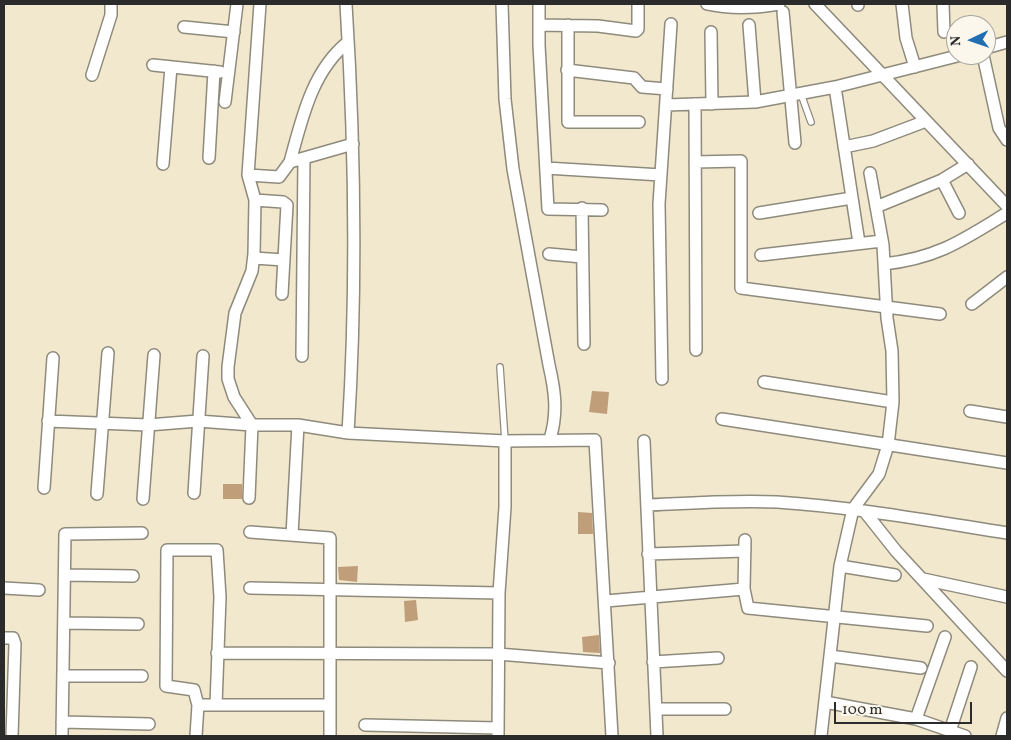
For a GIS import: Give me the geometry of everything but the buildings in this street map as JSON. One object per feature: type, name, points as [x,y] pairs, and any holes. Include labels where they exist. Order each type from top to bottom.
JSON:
[{"type":"street","points":[[92,74],[111,15],[111,4]]},
{"type":"street","points":[[225,102],[237,4]]},
{"type":"street","points":[[249,498],[252,425],[234,397],[228,379],[228,367],[234,313],[252,271],[254,258],[255,200],[248,174],[260,4]]},
{"type":"street","points":[[346,4],[353,144],[352,370],[348,434]]},
{"type":"street","points":[[502,4],[505,99],[513,169],[548,365],[555,390],[556,421],[550,439]]},
{"type":"street","points":[[539,4],[548,209],[582,208],[602,210]]},
{"type":"street","points":[[539,25],[598,26],[636,31],[638,29],[638,4]]},
{"type":"street","points":[[707,4],[781,8],[796,95],[795,143]]},
{"type":"street","points":[[815,4],[1007,206]]},
{"type":"street","points":[[902,4],[906,38],[914,66]]},
{"type":"street","points":[[944,4],[944,32]]},
{"type":"street","points":[[662,379],[659,216],[671,24]]},
{"type":"street","points":[[568,25],[568,122],[639,122]]},
{"type":"street","points":[[749,25],[755,102]]},
{"type":"street","points":[[184,26],[234,32]]},
{"type":"street","points":[[711,32],[712,104]]},
{"type":"street","points":[[248,174],[279,177],[290,162],[308,98],[333,54],[348,42]]},
{"type":"street","points":[[666,105],[755,102],[834,87],[946,58]]},
{"type":"street","points":[[153,65],[229,72]]},
{"type":"street","points":[[985,65],[999,128],[1007,140]]},
{"type":"street","points":[[163,164],[171,67]]},
{"type":"street","points":[[567,70],[634,78],[642,87],[667,88]]},
{"type":"street","points":[[209,158],[214,71]]},
{"type":"street","points":[[834,87],[858,244]]},
{"type":"street","points":[[695,104],[696,350]]},
{"type":"street","points":[[844,147],[873,141],[926,120]]},
{"type":"street","points":[[290,162],[353,144]]},
{"type":"street","points":[[302,356],[304,158]]},
{"type":"street","points":[[694,162],[741,162],[741,288],[940,314]]},
{"type":"street","points":[[876,207],[942,180],[968,164]]},
{"type":"street","points":[[546,168],[661,175]]},
{"type":"street","points":[[821,736],[840,566],[859,510],[878,474],[888,445],[893,402],[892,351],[882,241],[870,173]]},
{"type":"street","points":[[942,180],[959,213]]},
{"type":"street","points":[[759,213],[852,198]]},
{"type":"street","points":[[255,200],[284,202],[287,205],[282,294]]},
{"type":"street","points":[[582,208],[584,344]]},
{"type":"street","points":[[884,264],[911,261],[937,253],[1007,213]]},
{"type":"street","points":[[761,255],[882,241]]},
{"type":"street","points":[[550,254],[582,257]]},
{"type":"street","points":[[254,258],[284,260]]},
{"type":"street","points":[[972,304],[1007,277]]},
{"type":"street","points":[[97,494],[101,423],[108,353]]},
{"type":"street","points":[[144,499],[154,355]]},
{"type":"street","points":[[194,493],[203,356]]},
{"type":"street","points":[[44,488],[53,358]]},
{"type":"street","points":[[764,382],[893,402]]},
{"type":"street","points":[[970,411],[1007,417]]},
{"type":"street","points":[[722,419],[1007,463]]},
{"type":"street","points":[[48,421],[148,425],[198,421],[252,425],[298,424],[348,434],[505,441],[595,440],[606,600],[612,736]]},
{"type":"street","points":[[292,535],[298,424]]},
{"type":"street","points":[[365,725],[498,732],[498,593],[505,507],[505,441]]},
{"type":"street","points":[[644,441],[657,736]]},
{"type":"street","points":[[648,505],[738,501],[859,510],[1007,532]]},
{"type":"street","points":[[859,510],[1007,671]]},
{"type":"street","points":[[250,532],[330,538],[330,736]]},
{"type":"street","points":[[62,736],[66,534],[142,533]]},
{"type":"street","points":[[648,554],[745,545],[744,589],[748,608],[927,626]]},
{"type":"street","points":[[196,736],[198,705],[194,690],[166,686],[167,550],[218,550],[220,597],[216,705]]},
{"type":"street","points":[[840,566],[895,575]]},
{"type":"street","points":[[65,576],[133,576]]},
{"type":"street","points":[[923,579],[1007,596]]},
{"type":"street","points":[[4,588],[39,590]]},
{"type":"street","points":[[250,588],[498,593]]},
{"type":"street","points":[[606,600],[650,598],[744,589]]},
{"type":"street","points":[[64,623],[138,624]]},
{"type":"street","points":[[916,719],[945,637]]},
{"type":"street","points":[[4,638],[13,638],[15,644],[9,682],[10,735]]},
{"type":"street","points":[[217,653],[331,655],[498,654],[608,663]]},
{"type":"street","points":[[830,656],[921,668]]},
{"type":"street","points":[[654,662],[718,658]]},
{"type":"street","points":[[950,731],[971,667]]},
{"type":"street","points":[[63,676],[142,676]]},
{"type":"street","points":[[825,702],[916,719],[965,736]]},
{"type":"street","points":[[198,705],[330,705]]},
{"type":"street","points":[[656,709],[725,710]]},
{"type":"street","points":[[1002,736],[1007,718]]},
{"type":"street","points":[[62,722],[149,724]]},
{"type":"lane","points":[[796,95],[811,122]]},
{"type":"lane","points":[[500,367],[505,441]]}]
